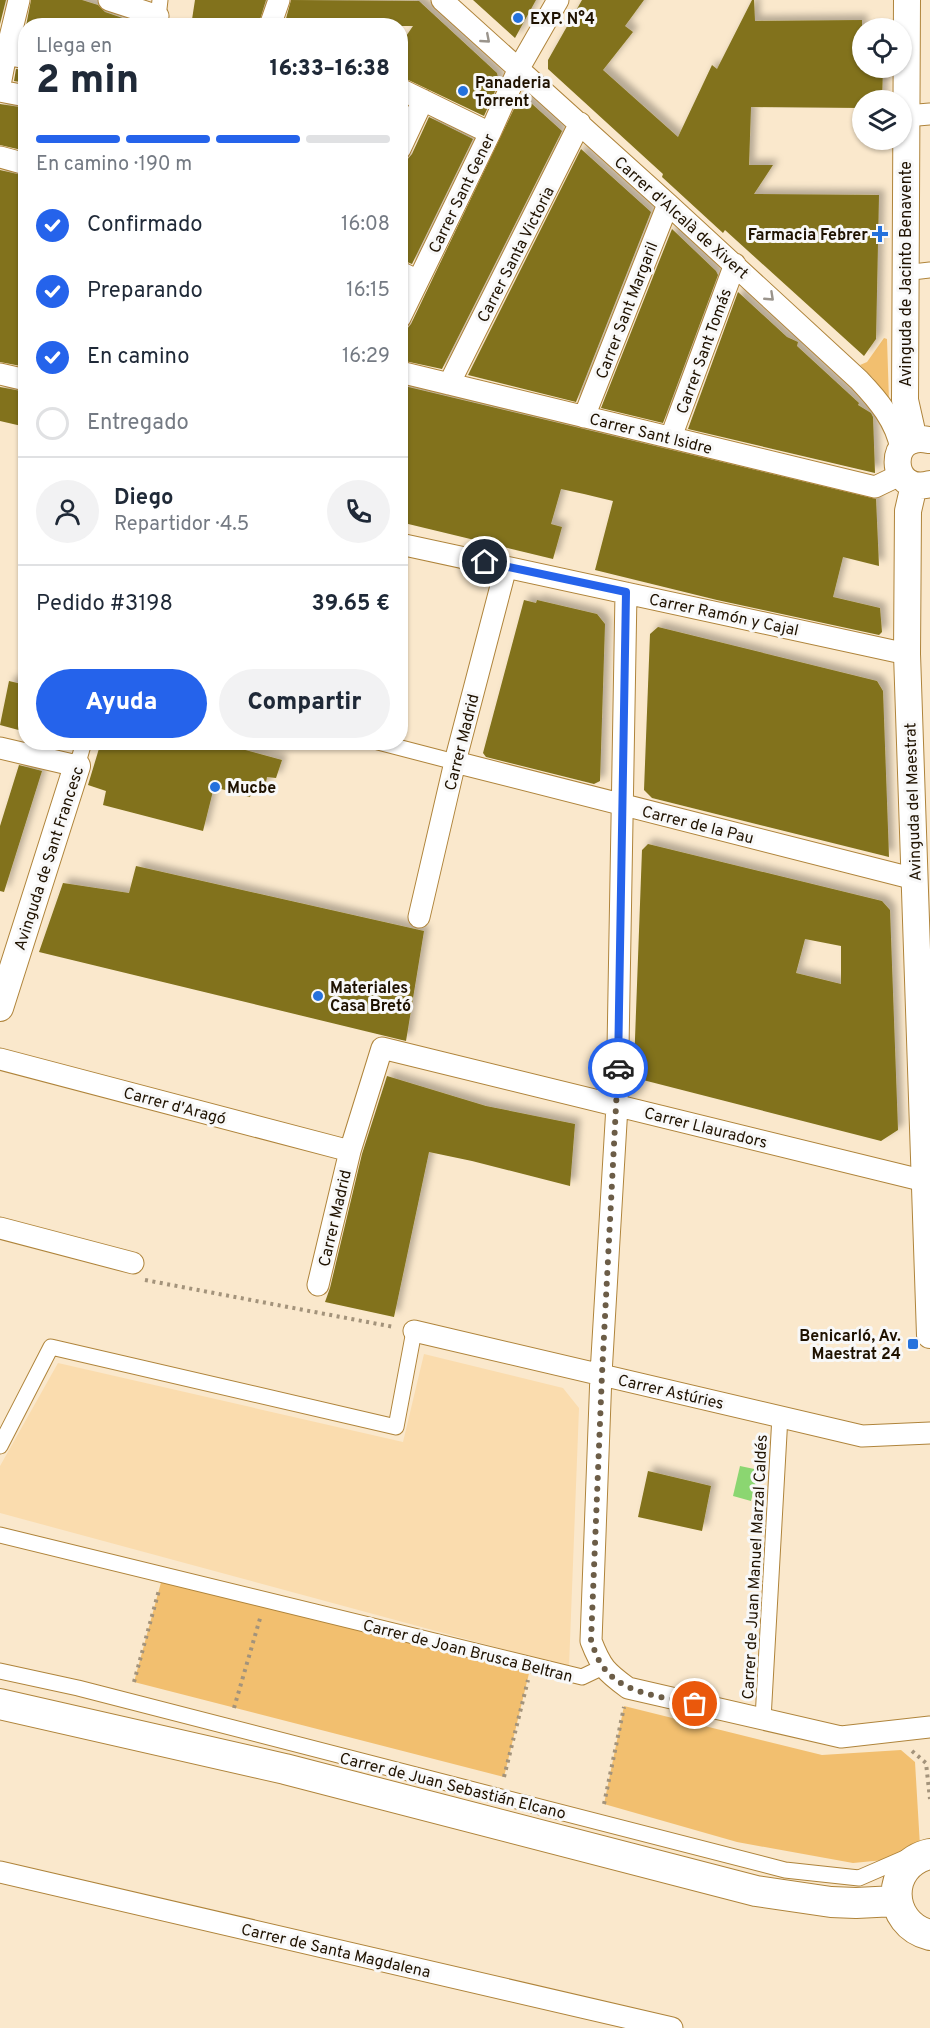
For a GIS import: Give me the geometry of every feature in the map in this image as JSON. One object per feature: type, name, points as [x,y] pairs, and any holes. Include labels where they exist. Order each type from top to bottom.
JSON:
[{"type":"main road","name":"Carrer de Juan Sebastián Elcano","points":[[0,1686],[40,1693],[285,1769]]},
{"type":"main road","name":"Carrer de Juan Sebastián Elcano","points":[[0,1704],[285,1769],[756,1890],[831,1902],[896,1901]]},
{"type":"main road","points":[[917,1856],[921,1856],[910,1863],[901,1874],[896,1901],[909,1925],[920,1933],[930,1935]]},
{"type":"street","points":[[18,18],[19,0]]},
{"type":"street","points":[[109,0],[159,14]]},
{"type":"street","points":[[273,18],[279,0]]},
{"type":"street","name":"Carrer d'Alcalà de Xivert","points":[[442,0],[735,264],[869,390],[878,400],[896,431],[915,443]]},
{"type":"street","name":"Carrer Sant Gener","points":[[409,277],[490,133],[519,68],[558,0]]},
{"type":"street","name":"Avinguda de Jacinto Benavente","points":[[907,0],[918,115],[904,273],[905,400],[915,443],[897,462],[915,482]]},
{"type":"street","points":[[0,85],[16,56],[18,19]]},
{"type":"street","points":[[0,91],[18,94]]},
{"type":"street","points":[[408,93],[490,133]]},
{"type":"street","points":[[408,132],[423,100]]},
{"type":"street","name":"Carrer Santa Victoria","points":[[449,384],[580,123]]},
{"type":"street","points":[[0,157],[18,162]]},
{"type":"street","name":"Carrer Sant Margaril","points":[[584,417],[668,204]]},
{"type":"street","name":"Carrer Sant Tomás","points":[[671,437],[735,264]]},
{"type":"street","points":[[904,273],[930,270]]},
{"type":"street","points":[[0,374],[18,378]]},
{"type":"street","name":"Carrer Sant Isidre","points":[[408,374],[875,487],[915,482]]},
{"type":"street","name":"Avinguda del Maestrat","points":[[915,482],[908,511],[907,654],[928,1180],[930,1335]]},
{"type":"street","name":"Carrer Ramón y Cajal","points":[[408,546],[907,654]]},
{"type":"street","name":"Carrer Madrid","points":[[419,917],[455,762],[506,567]]},
{"type":"street","points":[[626,592],[617,1106],[602,1374],[591,1641],[599,1662],[608,1673],[628,1689],[841,1737],[930,1727]]},
{"type":"street","points":[[0,748],[18,749]]},
{"type":"street","points":[[27,750],[80,754]]},
{"type":"street","name":"Carrer de la Pau","points":[[408,750],[915,879]]},
{"type":"street","name":"Avinguda de Sant Francesc","points":[[0,1008],[80,754]]},
{"type":"street","name":"Carrer Madrid","points":[[318,1285],[350,1151],[381,1048]]},
{"type":"street","name":"Carrer Llauradors","points":[[381,1048],[928,1180]]},
{"type":"street","name":"Carrer d'Aragó","points":[[0,1059],[350,1151]]},
{"type":"street","points":[[0,1228],[133,1263]]},
{"type":"street","points":[[0,1446],[51,1347],[396,1427],[414,1330]]},
{"type":"street","name":"Carrer Astúries","points":[[414,1330],[862,1436],[930,1433]]},
{"type":"street","name":"Carrer de Juan Manuel Marzal Caldés","points":[[763,1719],[780,1416]]},
{"type":"street","name":"Carrer de Joan Brusca Beltran","points":[[0,1535],[582,1677],[603,1667]]},
{"type":"street","name":"Carrer de Juan Sebastián Elcano","points":[[0,1671],[78,1688],[785,1870],[859,1878],[917,1856]]},
{"type":"street","name":"Carrer de Santa Magdalena","points":[[0,1872],[672,2028]]},
{"type":"path","points":[[133,1263],[129,1277],[414,1330]]},
{"type":"path","points":[[145,1685],[134,1682],[163,1575]]},
{"type":"path","points":[[223,1705],[234,1708],[266,1600]]},
{"type":"path","points":[[493,1774],[504,1777],[531,1665]]},
{"type":"path","points":[[604,1804],[628,1689]]},
{"type":"path","points":[[593,1801],[615,1807]]},
{"type":"shaded area","points":[[884,338],[887,339],[889,401],[873,378],[860,365],[867,362]]},
{"type":"shaded area","points":[[424,1354],[563,1388],[579,1408],[569,1667],[0,1513],[0,1466],[58,1363],[403,1442]]},
{"type":"shaded area","points":[[740,1466],[759,1470],[751,1501],[733,1496]]},
{"type":"shaded area","points":[[163,1575],[531,1665],[504,1777],[134,1682]]},
{"type":"shaded area","points":[[624,1706],[822,1755],[901,1750],[915,1762],[920,1846],[905,1858],[853,1863],[737,1842],[604,1804]]},
{"type":"building","points":[[0,0],[6,0],[0,24]]},
{"type":"building","points":[[31,0],[82,0],[98,5],[105,12],[123,18],[28,18]]},
{"type":"building","points":[[195,0],[266,0],[260,18],[192,18]]},
{"type":"building","points":[[291,0],[419,1],[497,73],[499,82],[484,116],[408,80],[408,33],[413,26],[408,26],[408,18],[286,18]]},
{"type":"building","points":[[473,0],[536,0],[515,38]]},
{"type":"building","points":[[582,0],[644,0],[625,26],[633,32],[603,70],[678,137],[712,65],[717,69],[752,0],[754,0],[755,21],[852,20],[852,78],[883,78],[882,90],[852,90],[852,108],[751,107],[749,165],[773,165],[754,194],[879,195],[876,339],[864,356],[725,230],[723,233],[662,177],[663,174],[548,69],[548,60]]},
{"type":"building","points":[[16,69],[18,69],[18,82],[14,81]]},
{"type":"building","points":[[521,94],[562,131],[442,369],[408,362],[408,328]]},
{"type":"building","points":[[0,104],[18,107],[18,149],[0,145]]},
{"type":"building","points":[[429,117],[473,139],[412,264],[408,262],[408,159]]},
{"type":"building","points":[[581,149],[651,212],[576,402],[468,375]]},
{"type":"building","points":[[0,170],[18,174],[18,365],[0,362]]},
{"type":"building","points":[[672,229],[718,275],[663,423],[601,408]]},
{"type":"building","points":[[738,292],[787,337],[798,342],[797,346],[859,403],[858,405],[871,413],[875,473],[688,429]]},
{"type":"building","points":[[0,387],[18,390],[18,425],[0,421]]},
{"type":"building","points":[[408,387],[876,499],[879,566],[843,557],[833,597],[880,608],[882,632],[879,635],[717,600],[595,570],[613,501],[561,489],[551,524],[562,527],[553,559],[408,524]]},
{"type":"building","points":[[524,600],[536,603],[537,600],[597,614],[605,624],[600,781],[594,784],[486,757],[483,753]]},
{"type":"building","points":[[658,627],[877,681],[883,691],[889,857],[652,798],[644,790],[650,634]]},
{"type":"building","points":[[9,681],[18,683],[18,730],[0,725]]},
{"type":"building","name":"Mucbe","points":[[99,750],[245,750],[282,760],[276,778],[267,777],[265,788],[254,784],[250,797],[214,787],[203,831],[103,805],[106,791],[88,785]]},
{"type":"building","points":[[19,765],[42,771],[4,892],[0,891],[0,826]]},
{"type":"building","points":[[648,844],[882,901],[890,910],[898,1130],[881,1141],[643,1080],[634,1066],[642,850]],"holes":[[[805,939],[841,946],[841,984],[796,973]]]},
{"type":"building","name":"Materiales Casa Bretó","points":[[136,866],[424,931],[406,1041],[39,952],[63,883],[129,893]]},
{"type":"building","points":[[387,1076],[486,1106],[575,1124],[570,1186],[429,1152],[394,1317],[325,1302],[362,1154]]},
{"type":"building","points":[[648,1471],[711,1486],[702,1531],[638,1517]]},
{"type":"way so far","points":[[618,1068],[591,1641],[599,1662],[608,1673],[628,1689],[695,1704]]},
{"type":"place","name":"EXP. N°4","points":[[518,18]]},
{"type":"place","name":"Panaderia Torrent","points":[[463,91]]},
{"type":"place","name":"Farmacia Febrer","points":[[880,234]]},
{"type":"place","name":"Mucbe","points":[[215,787]]},
{"type":"place","name":"Materiales Casa Bretó","points":[[318,996]]},
{"type":"place","name":"Benicarló, Av. Maestrat 24","points":[[913,1344]]},
{"type":"route","points":[[485,562],[626,592],[618,1068]]}]
